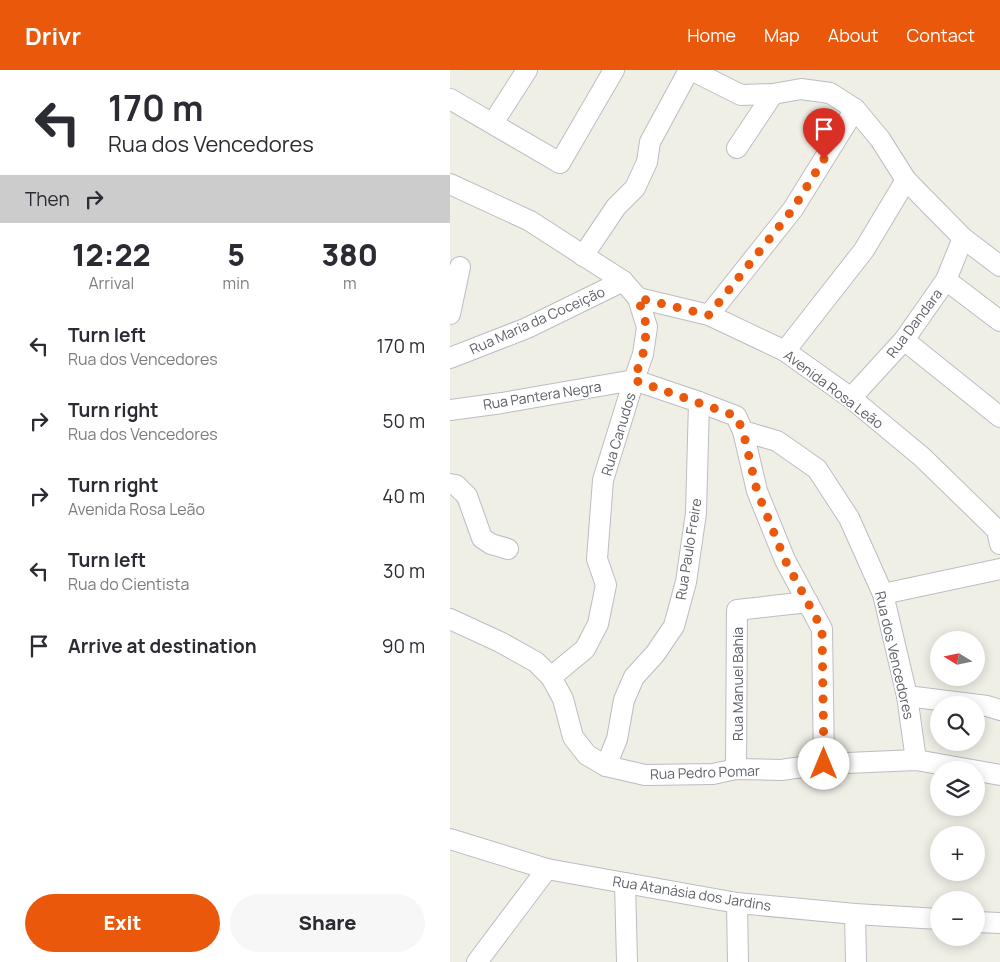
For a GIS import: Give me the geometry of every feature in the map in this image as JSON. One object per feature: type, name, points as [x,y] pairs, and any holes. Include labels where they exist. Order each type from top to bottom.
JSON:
[{"type":"street","points":[[493,122],[526,70]]},
{"type":"street","points":[[450,99],[493,122],[560,163],[614,70]]},
{"type":"street","points":[[584,256],[616,207],[635,188],[647,162],[650,142],[690,70],[741,95],[773,94],[801,89],[830,93],[855,109],[880,139],[906,180],[963,238],[1000,266]]},
{"type":"street","points":[[737,148],[773,94]]},
{"type":"street","points":[[709,315],[793,209],[855,109]]},
{"type":"street","points":[[785,351],[864,250],[906,180]]},
{"type":"street","points":[[450,184],[530,221],[623,281],[638,298],[647,327],[643,354],[634,380],[736,416],[743,431],[757,491],[785,560],[822,629],[824,764]]},
{"type":"street","name":"Rua Dandara","points":[[851,398],[904,340],[946,280],[963,238]]},
{"type":"street","points":[[450,314],[460,267]]},
{"type":"street","points":[[946,280],[1000,321]]},
{"type":"street","name":"Rua Maria da Coceição","points":[[450,358],[527,328],[623,281]]},
{"type":"street","name":"Avenida Rosa Leão","points":[[638,298],[709,315],[785,351],[851,398],[922,457],[999,533]]},
{"type":"street","points":[[904,340],[1000,417]]},
{"type":"street","name":"Rua Pantera Negra","points":[[450,410],[634,380]]},
{"type":"street","name":"Rua Canudos","points":[[551,677],[585,649],[598,624],[606,585],[597,558],[603,480],[634,380]]},
{"type":"street","name":"Rua Paulo Freire","points":[[606,766],[617,739],[624,700],[634,677],[655,654],[674,626],[686,582],[696,513],[699,402]]},
{"type":"street","name":"Rua dos Vencedores","points":[[743,431],[777,442],[817,469],[849,518],[883,594],[907,696],[916,760]]},
{"type":"street","points":[[450,484],[456,485],[467,496],[482,538],[491,544],[508,548]]},
{"type":"street","points":[[883,594],[1000,569]]},
{"type":"street","name":"Rua Manuel Bahia","points":[[736,769],[737,610],[808,602]]},
{"type":"street","name":"Rua Pedro Pomar","points":[[450,619],[500,642],[536,662],[551,677],[563,699],[573,737],[587,755],[606,766],[645,775],[713,774],[736,769],[781,770],[824,764],[916,760],[1000,774]]},
{"type":"street","points":[[907,696],[987,706],[1000,710]]},
{"type":"street","name":"Rua Atanásia dos Jardins","points":[[450,839],[547,869],[737,903],[855,914],[930,918]]},
{"type":"street","points":[[477,962],[547,869]]},
{"type":"street","points":[[625,883],[627,962]]},
{"type":"street","points":[[737,903],[738,962]]},
{"type":"street","points":[[855,914],[856,962]]},
{"type":"street","points":[[985,922],[1000,923]]},
{"type":"route","points":[[824,159],[793,209],[709,315],[638,298],[647,327],[643,354],[634,380],[736,416],[743,431],[757,491],[785,560],[822,629],[824,764]]}]
